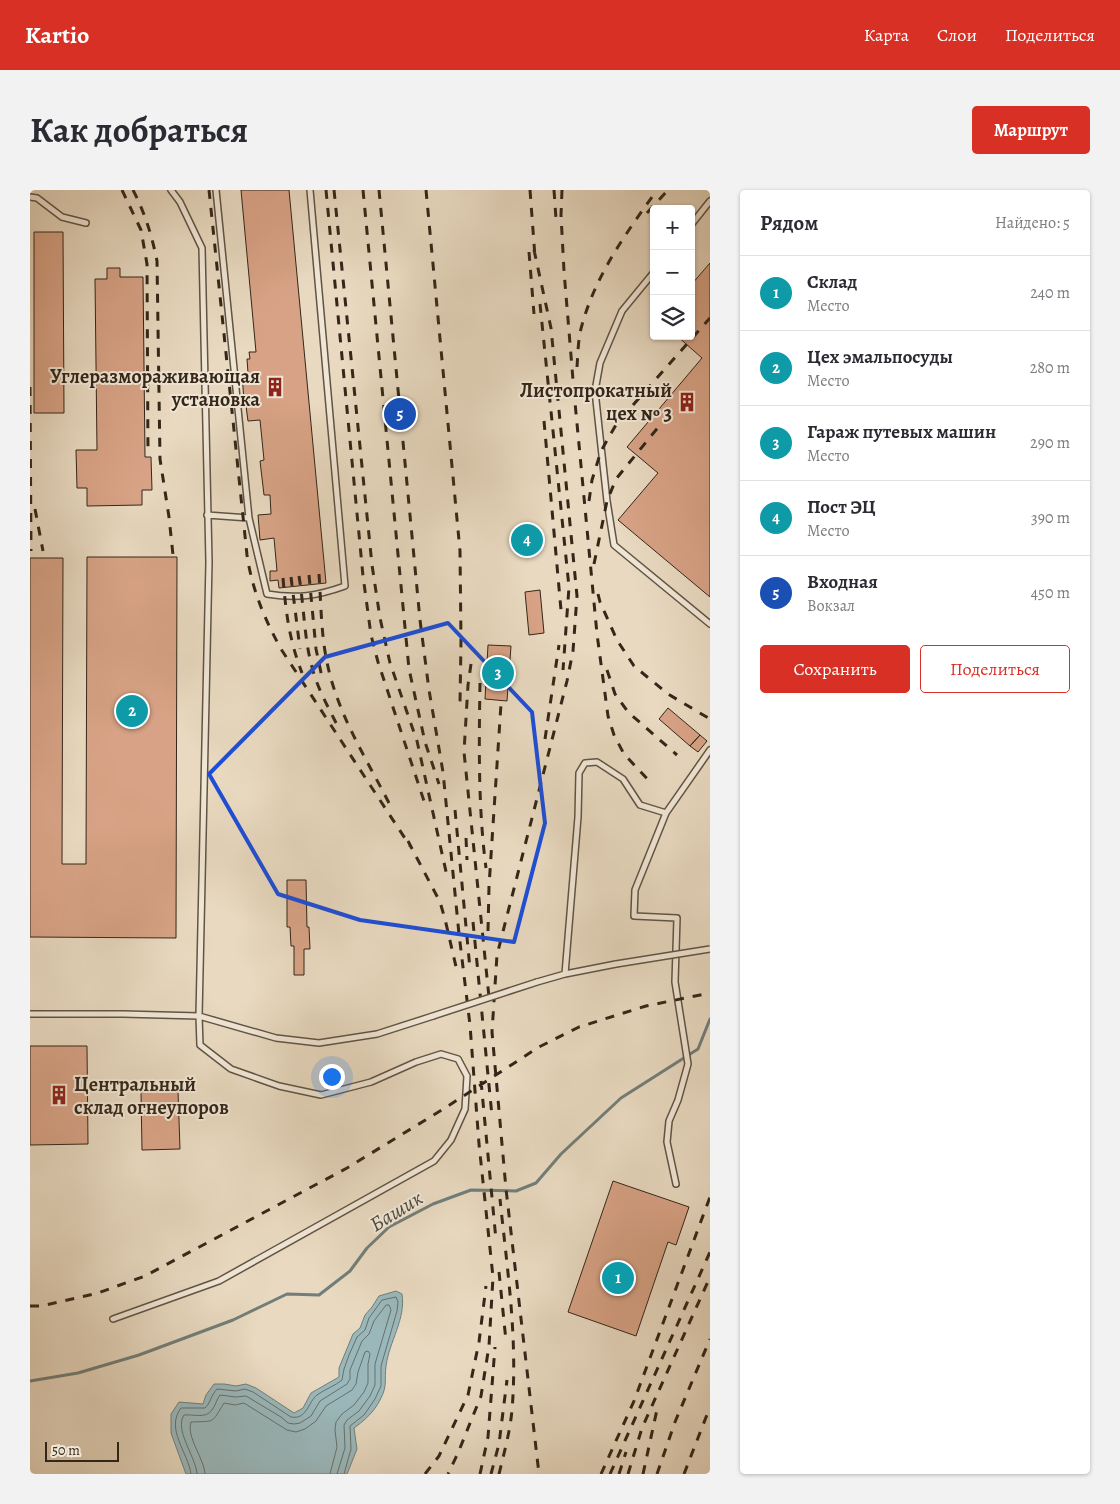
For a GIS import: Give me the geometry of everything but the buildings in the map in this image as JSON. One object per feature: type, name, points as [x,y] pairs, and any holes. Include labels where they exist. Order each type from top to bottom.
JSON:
[{"type":"lane","points":[[112,1319],[219,1280],[434,1161],[451,1140],[465,1109],[467,1076],[458,1059],[441,1054],[416,1062],[371,1082],[321,1095],[279,1086],[231,1070],[200,1045],[205,676],[209,562],[202,248],[180,202],[171,190]]},
{"type":"lane","points":[[216,190],[249,518],[267,594],[285,597],[320,595],[345,586],[310,190]]},
{"type":"lane","points":[[30,197],[37,198],[62,217],[86,223]]},
{"type":"lane","points":[[695,220],[710,201]]},
{"type":"lane","points":[[650,277],[622,311],[600,363],[595,391],[614,545],[710,624]]},
{"type":"lane","points":[[207,515],[249,518]]},
{"type":"lane","points":[[676,1184],[667,1142],[669,1121],[678,1100],[688,1064],[675,982],[677,918],[634,916],[635,890],[666,813],[710,750]]},
{"type":"lane","points":[[565,974],[578,817],[579,774],[585,763],[597,762],[623,779],[640,805],[666,813]]},
{"type":"lane","points":[[30,1014],[199,1016],[276,1038],[319,1043],[377,1034],[565,974],[710,949]]},
{"type":"highlighted area","points":[[448,623],[532,712],[545,823],[514,942],[360,920],[278,894],[209,774],[325,657]]},
{"type":"water","points":[[396,1291],[402,1294],[402,1312],[388,1357],[384,1390],[372,1412],[354,1428],[357,1449],[347,1474],[186,1474],[171,1433],[171,1414],[179,1402],[203,1404],[206,1395],[214,1384],[236,1386],[246,1384],[256,1388],[294,1413],[303,1408],[311,1393],[339,1377],[339,1368],[353,1334],[360,1328],[365,1315],[379,1296]]},
{"type":"waterway","name":"Башик","points":[[30,1381],[78,1373],[139,1355],[233,1320],[287,1294],[319,1295],[350,1271],[367,1248],[389,1227],[433,1204],[471,1190],[516,1191],[536,1183],[561,1154],[621,1098],[698,1049],[710,1019]]},
{"type":"railway","points":[[122,190],[141,230],[147,264],[148,455]]},
{"type":"railway","points":[[133,190],[148,225],[157,261],[160,459],[173,555]]},
{"type":"railway","points":[[209,190],[247,555],[255,592],[281,649],[410,846]]},
{"type":"railway","points":[[326,190],[363,576],[371,635],[378,662],[425,804]]},
{"type":"railway","points":[[334,190],[372,565],[380,618],[390,663],[417,741],[447,876]]},
{"type":"railway","points":[[363,190],[409,669],[425,742],[439,784]]},
{"type":"railway","points":[[379,190],[420,620],[429,690],[443,772],[470,1025],[479,1144],[493,1277],[489,1346],[481,1396],[448,1474]]},
{"type":"railway","points":[[426,190],[460,551],[460,703]]},
{"type":"railway","points":[[530,190],[535,257]]},
{"type":"railway","points":[[554,190],[556,219]]},
{"type":"railway","points":[[562,190],[561,215],[564,271],[574,392],[597,634],[608,716],[614,735],[624,754],[652,784]]},
{"type":"railway","points":[[577,367],[581,330],[595,288],[614,254],[657,190]]},
{"type":"railway","points":[[647,213],[668,190]]},
{"type":"railway","points":[[534,250],[551,328],[577,596],[573,651],[567,681],[497,955],[492,1032],[506,1189],[539,1474]]},
{"type":"railway","points":[[529,252],[534,314]]},
{"type":"railway","points":[[540,304],[569,587],[563,670]]},
{"type":"railway","points":[[589,501],[592,480],[601,451],[617,423],[710,318]]},
{"type":"railway","points":[[30,387],[31,551]]},
{"type":"railway","points":[[544,421],[561,610]]},
{"type":"railway","points":[[594,564],[607,501],[616,479],[660,425]]},
{"type":"railway","points":[[35,509],[43,551]]},
{"type":"railway","points":[[319,574],[324,641],[332,681],[353,735],[389,803]]},
{"type":"railway","points":[[309,575],[316,649],[323,682]]},
{"type":"railway","points":[[299,576],[307,645],[314,675],[338,727]]},
{"type":"railway","points":[[291,577],[300,649]]},
{"type":"railway","points":[[283,578],[289,626],[302,673]]},
{"type":"railway","points":[[598,594],[617,640],[634,666],[668,694],[710,719]]},
{"type":"railway","points":[[545,739],[559,645]]},
{"type":"railway","points":[[471,664],[464,752],[489,997]]},
{"type":"railway","points":[[607,670],[615,694],[628,712],[677,755]]},
{"type":"railway","points":[[480,683],[480,799],[486,868]]},
{"type":"railway","points":[[488,931],[489,886],[501,704]]},
{"type":"railway","points":[[455,810],[470,969]]},
{"type":"railway","points":[[466,838],[467,860]]},
{"type":"railway","points":[[408,841],[440,902],[457,971]]},
{"type":"railway","points":[[473,922],[492,1116]]},
{"type":"railway","points":[[30,1306],[41,1306],[98,1293],[145,1276],[347,1168],[539,1047],[579,1027],[646,1006],[710,993]]},
{"type":"railway","points":[[481,1081],[496,1240]]},
{"type":"railway","points":[[601,1474],[634,1401],[710,1197]]},
{"type":"railway","points":[[499,1474],[511,1418],[514,1357],[511,1304],[500,1199]]},
{"type":"railway","points":[[610,1474],[710,1252]]},
{"type":"railway","points":[[499,1272],[506,1341]]},
{"type":"railway","points":[[628,1474],[642,1428],[710,1277]]},
{"type":"railway","points":[[425,1474],[439,1456],[468,1395],[479,1342],[486,1286]]},
{"type":"railway","points":[[657,1474],[675,1422],[710,1339]]},
{"type":"railway","points":[[480,1474],[488,1437],[495,1347]]},
{"type":"railway","points":[[491,1474],[499,1444],[507,1380]]},
{"type":"railway","points":[[643,1474],[658,1405]]},
{"type":"railway","points":[[684,1474],[710,1407]]},
{"type":"railway","points":[[619,1474],[626,1452]]},
{"type":"place","name":"Углеразмораживающая установка","points":[[275,387]]},
{"type":"place","name":"Листопрокатный цех № 3","points":[[687,402]]},
{"type":"place","name":"Входная","points":[[400,414]]},
{"type":"place","name":"Поcт ЭЦ","points":[[527,540]]},
{"type":"place","name":"Гараж путевых машин","points":[[498,673]]},
{"type":"place","name":"Цех эмальпосуды","points":[[132,711]]},
{"type":"place","name":"Центральный склад огнеупоров","points":[[59,1095]]},
{"type":"place","name":"Склад","points":[[618,1278]]}]
